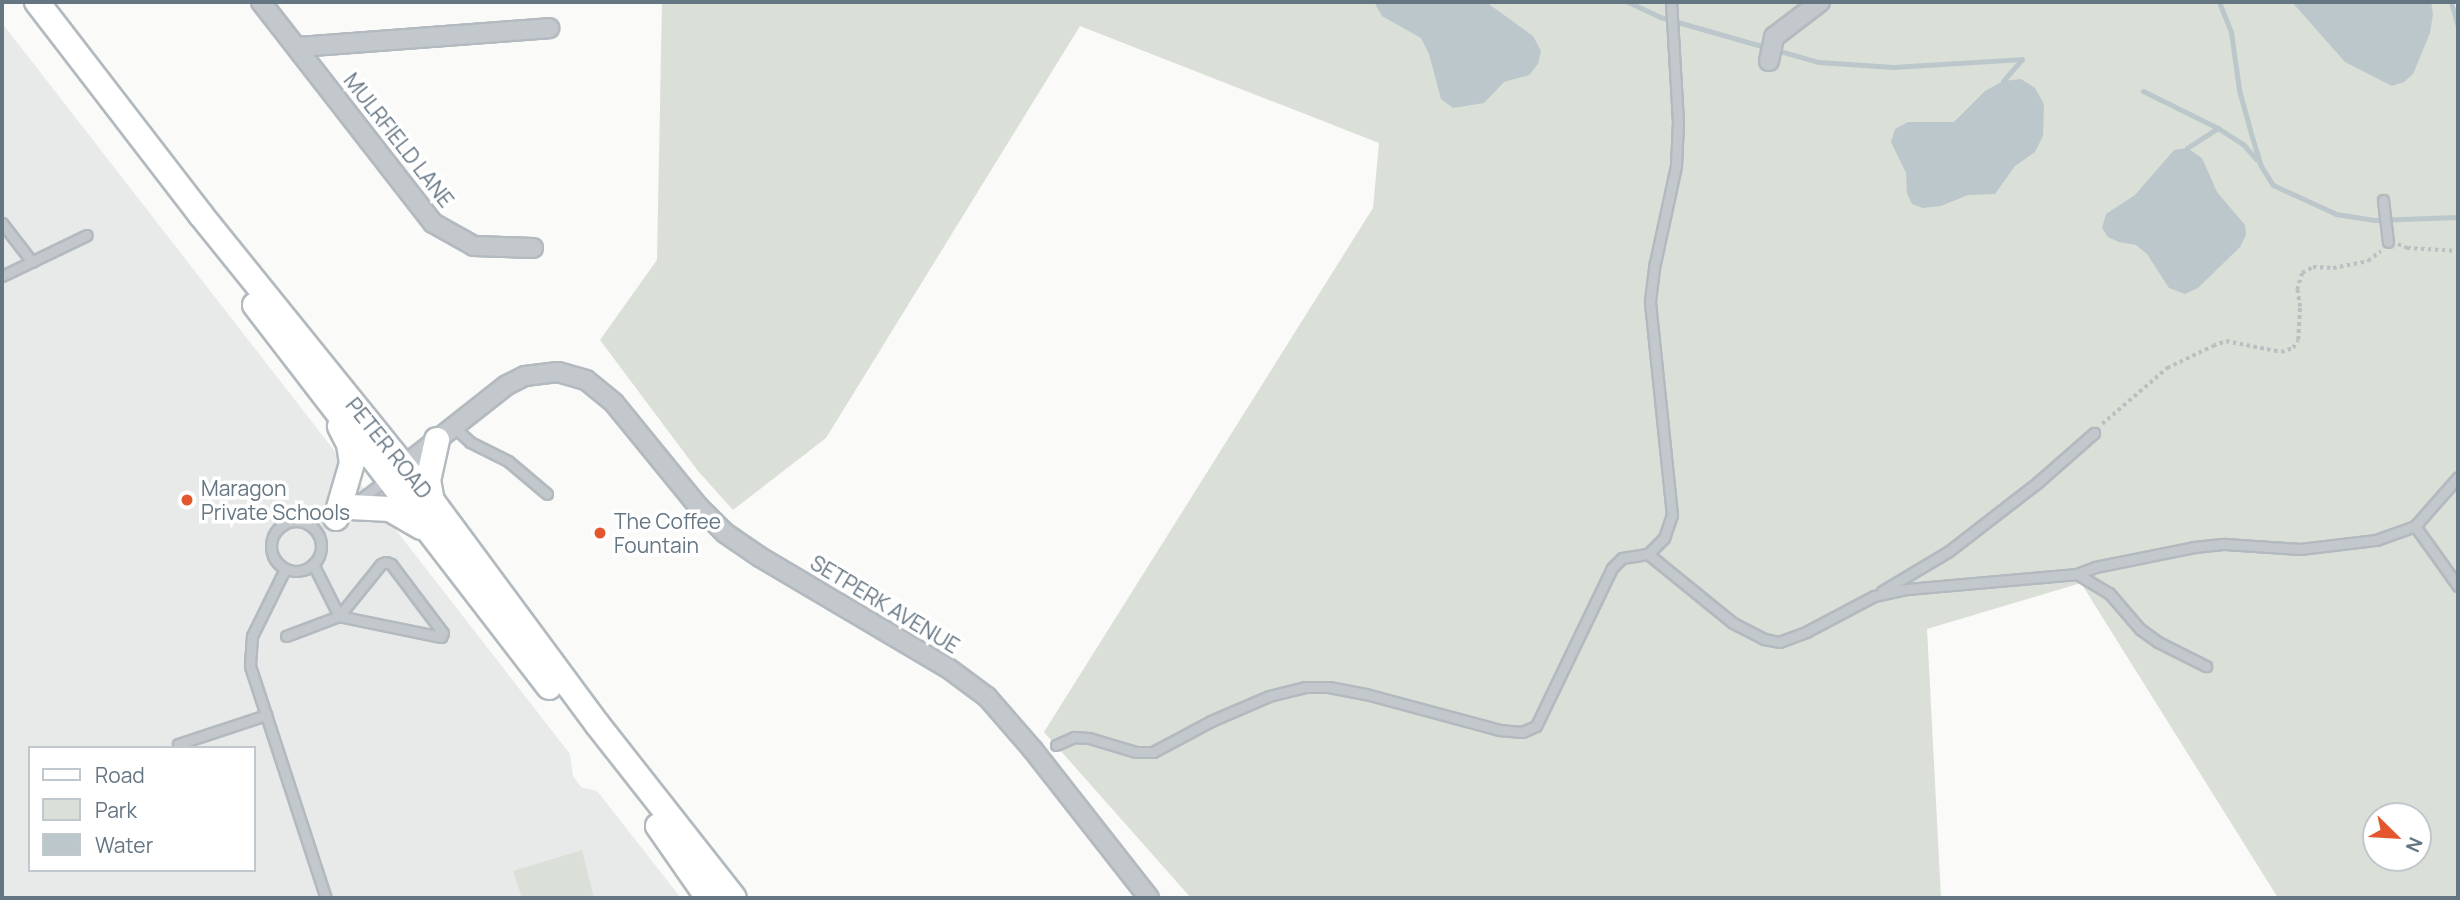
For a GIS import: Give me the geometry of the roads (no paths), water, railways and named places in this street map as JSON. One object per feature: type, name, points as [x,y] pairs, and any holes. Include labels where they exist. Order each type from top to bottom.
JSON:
[{"type":"main road","name":"PETER ROAD","points":[[23,2],[328,401],[396,472],[432,501],[597,724],[734,898]]},
{"type":"main road","name":"PETER ROAD","points":[[37,2],[396,472],[430,534],[672,844],[708,898]]},
{"type":"main road","points":[[328,401],[349,444],[352,463],[334,519],[390,509],[430,534]]},
{"type":"main road","points":[[432,501],[428,481],[445,433]]},
{"type":"street","name":"MULRFIELD LANE","points":[[261,2],[299,47],[433,223],[474,246],[533,248]]},
{"type":"street","points":[[1769,61],[1774,37],[1820,2]]},
{"type":"street","points":[[299,47],[549,28]]},
{"type":"street","name":"SETPERK AVENUE","points":[[445,433],[507,385],[525,376],[544,372],[574,375],[600,388],[698,506],[740,545],[948,668],[987,697],[1033,750],[1149,898]]},
{"type":"street","points":[[396,472],[445,433]]},
{"type":"lane","points":[[1056,745],[1074,737],[1089,738],[1136,752],[1153,752],[1211,721],[1269,696],[1305,687],[1329,687],[1354,692],[1477,725],[1522,732],[1536,726],[1612,568],[1622,558],[1648,554],[1664,538],[1672,515],[1650,301],[1655,263],[1676,166],[1678,122],[1671,5]]},
{"type":"lane","points":[[2384,204],[2388,242]]},
{"type":"lane","points":[[2,223],[32,262]]},
{"type":"lane","points":[[2,276],[87,235]]},
{"type":"lane","points":[[445,433],[508,461],[547,494]]},
{"type":"lane","points":[[1648,554],[1733,623],[1764,639],[1779,642],[1806,632],[1874,596],[1958,544],[2037,483],[2094,433]]},
{"type":"lane","points":[[334,519],[305,522],[297,520],[281,524],[271,538],[271,554],[285,569],[298,571],[313,564],[334,519],[396,472]]},
{"type":"lane","points":[[1874,596],[1907,589],[2077,574],[2095,567],[2194,547],[2225,544],[2300,549],[2376,540],[2415,526],[2458,477]]},
{"type":"lane","points":[[2415,526],[2458,586]]},
{"type":"lane","points":[[286,636],[340,616],[443,636],[391,564],[386,562],[381,564],[340,616]]},
{"type":"lane","points":[[313,564],[340,616]]},
{"type":"lane","points":[[285,569],[252,636],[250,666],[326,898]]},
{"type":"lane","points":[[2077,574],[2092,580],[2109,593],[2140,629],[2158,642],[2206,666]]},
{"type":"lane","points":[[178,744],[266,715]]},
{"type":"water","points":[[1374,2],[1486,2],[1533,36],[1541,51],[1538,64],[1529,75],[1504,82],[1484,103],[1453,108],[1441,99],[1429,54],[1421,38],[1382,16]]},
{"type":"water","points":[[2292,2],[2431,2],[2433,14],[2430,33],[2413,74],[2404,82],[2392,86],[2345,62]]},
{"type":"water","points":[[2021,79],[2035,88],[2044,104],[2043,136],[2035,152],[2015,166],[1995,194],[1968,195],[1941,206],[1923,208],[1912,204],[1907,193],[1906,173],[1891,142],[1895,129],[1908,122],[1954,122],[1985,91],[2003,81]]},
{"type":"water","points":[[2187,148],[2202,158],[2217,192],[2245,225],[2246,235],[2240,247],[2198,288],[2185,294],[2169,288],[2147,254],[2136,245],[2108,237],[2102,228],[2106,214],[2135,195],[2174,150]]},
{"type":"waterway","points":[[1628,2],[1660,17],[1818,62],[1893,67],[2022,59]]},
{"type":"waterway","points":[[2219,2],[2231,32],[2239,90],[2252,137],[2261,166],[2273,185],[2336,214],[2373,220],[2458,217]]},
{"type":"waterway","points":[[2451,2],[2458,26]]},
{"type":"waterway","points":[[2003,81],[2022,59]]},
{"type":"waterway","points":[[2143,91],[2218,128],[2243,144],[2256,159]]},
{"type":"waterway","points":[[2187,148],[2218,128]]},
{"type":"place","name":"Maragon Private Schools","points":[[187,500]]},
{"type":"place","name":"The Coffee Fountain","points":[[600,533]]}]
